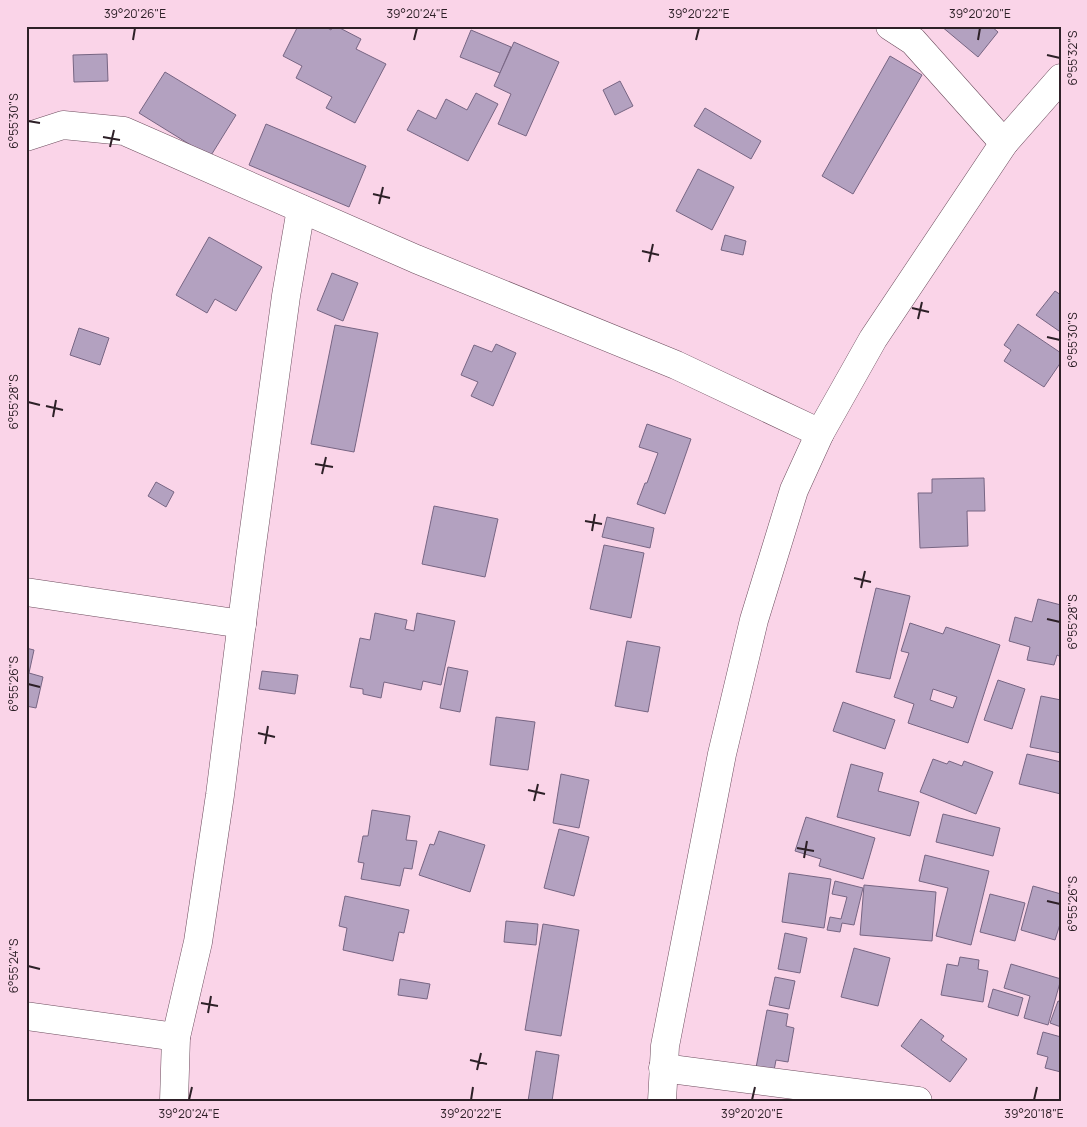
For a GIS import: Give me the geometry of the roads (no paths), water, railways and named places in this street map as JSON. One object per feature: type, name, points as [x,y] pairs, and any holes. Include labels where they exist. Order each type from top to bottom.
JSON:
[{"type":"street","points":[[890,26],[912,41],[1004,143]]},
{"type":"street","points":[[662,1101],[665,1046],[722,754],[752,630],[794,490],[820,433],[874,339],[1004,143],[1061,78]]},
{"type":"street","points":[[26,137],[63,125],[124,131],[416,259],[676,365],[820,433]]},
{"type":"street","points":[[174,1101],[176,1037],[198,942],[220,795],[286,296],[301,209]]},
{"type":"street","points":[[26,592],[242,624]]},
{"type":"street","points":[[26,1016],[176,1037]]},
{"type":"street","points":[[663,1068],[918,1101]]}]
